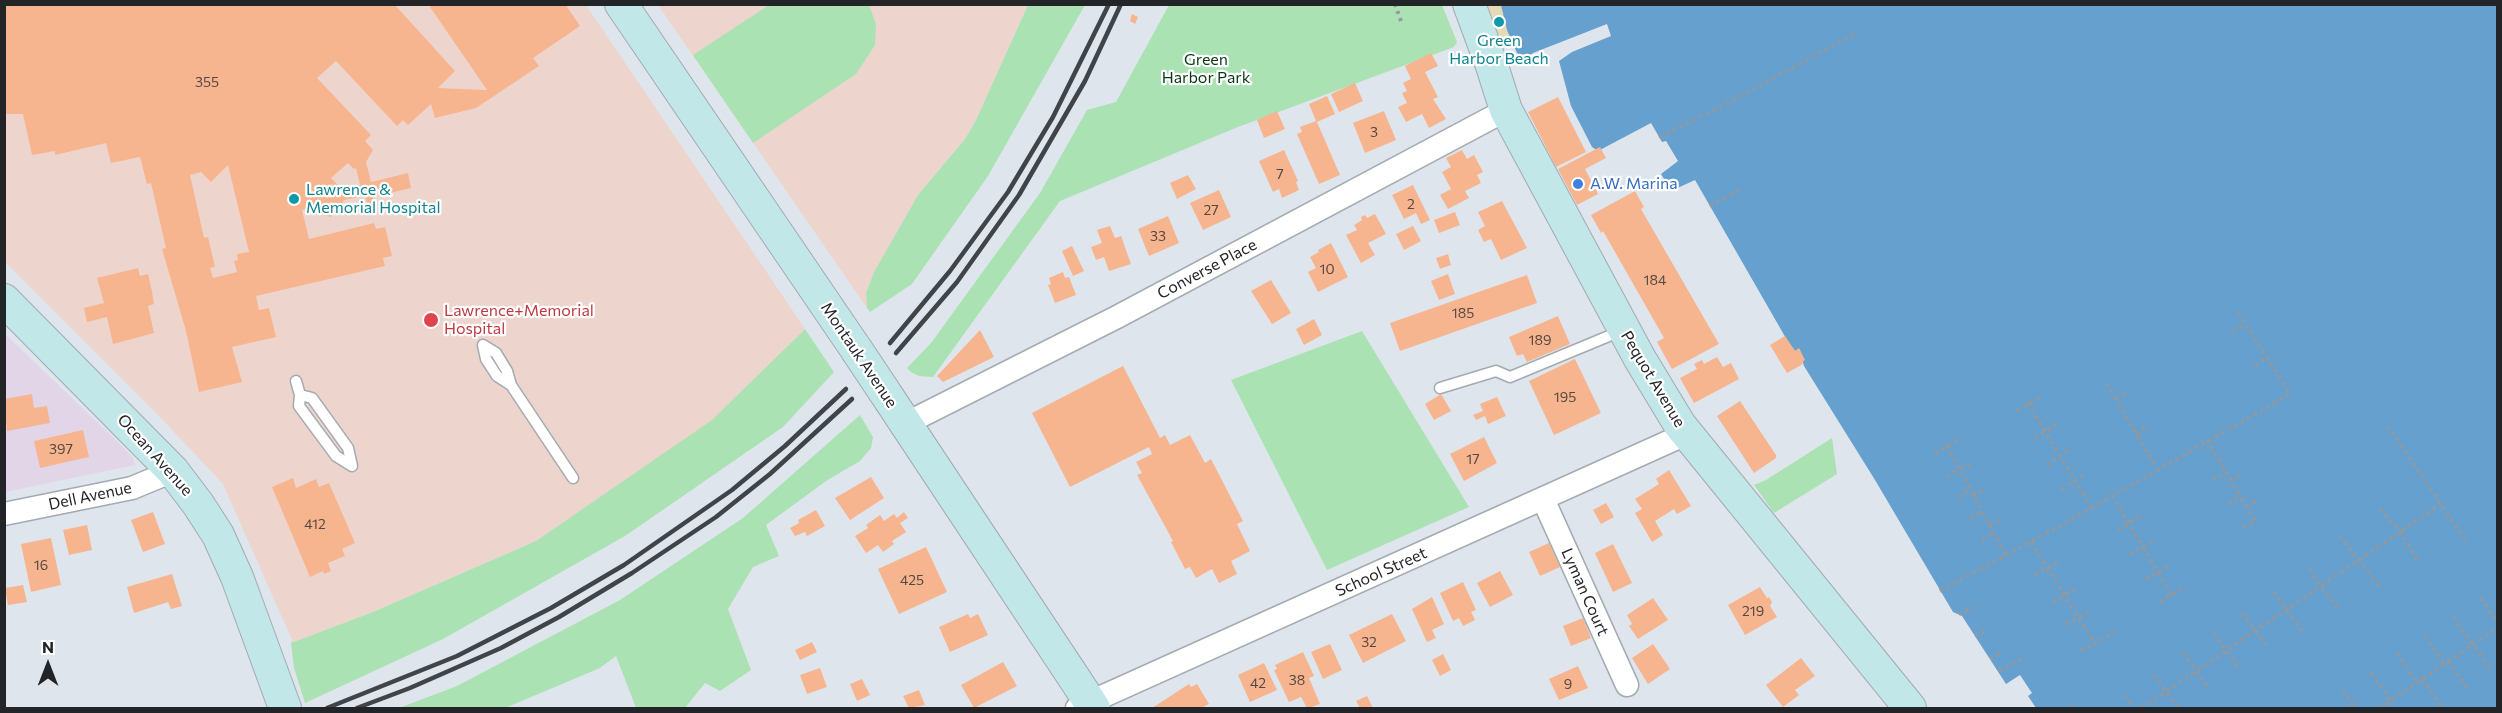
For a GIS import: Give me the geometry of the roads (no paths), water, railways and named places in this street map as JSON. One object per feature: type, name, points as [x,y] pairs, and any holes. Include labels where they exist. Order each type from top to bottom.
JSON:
[{"type":"street","name":"Montauk Avenue","points":[[621,4],[884,391],[1087,706]]},
{"type":"street","name":"Pequot Avenue","points":[[1469,4],[1506,110],[1624,330],[1686,434],[1910,708]]},
{"type":"street","name":"Converse Place","points":[[905,424],[1117,317],[1506,110]]},
{"type":"street","name":"Ocean Avenue","points":[[4,300],[173,471],[208,519],[228,556],[285,708]]},
{"type":"street","name":"School Street","points":[[1087,706],[1686,434]]},
{"type":"street","name":"Dell Avenue","points":[[4,514],[132,488],[173,471]]},
{"type":"street","name":"Lyman Court","points":[[1543,499],[1627,685]]},
{"type":"lane","points":[[1440,388],[1496,371],[1510,377],[1624,330]]},
{"type":"lane","points":[[296,381],[300,394],[299,406],[336,456],[352,466],[348,448],[312,398],[300,394]]},
{"type":"lane","points":[[511,385],[573,478]]},
{"type":"water","points":[[1501,5],[2497,5],[2497,708],[2036,708],[2028,696],[2032,693],[2020,675],[2006,684],[1962,616],[1953,612],[1804,366],[1799,349],[1795,351],[1787,340],[1695,180],[1671,191],[1661,174],[1678,161],[1666,141],[1662,142],[1651,123],[1598,151],[1592,147],[1571,106],[1559,61],[1572,52],[1611,36],[1607,24],[1533,53],[1525,59],[1517,53],[1507,30]]},
{"type":"railway","points":[[890,343],[950,271],[1008,192],[1053,117],[1109,4]]},
{"type":"railway","points":[[896,353],[957,282],[1019,195],[1085,81],[1121,4]]},
{"type":"railway","points":[[327,708],[457,656],[551,608],[624,565],[732,490],[785,446],[846,389]]},
{"type":"railway","points":[[357,708],[410,688],[501,648],[559,617],[632,573],[716,517],[770,474],[852,399]]},
{"type":"place","name":"Green Harbor Beach","points":[[1499,22]]},
{"type":"place","name":"A.W. Marina","points":[[1578,184]]},
{"type":"place","name":"Lawrence & Memorial Hospital","points":[[294,199]]},
{"type":"place","name":"Lawrence+Memorial Hospital","points":[[431,320]]},
{"type":"park label","name":"Green Harbor Park","points":[[1206,69]]}]
